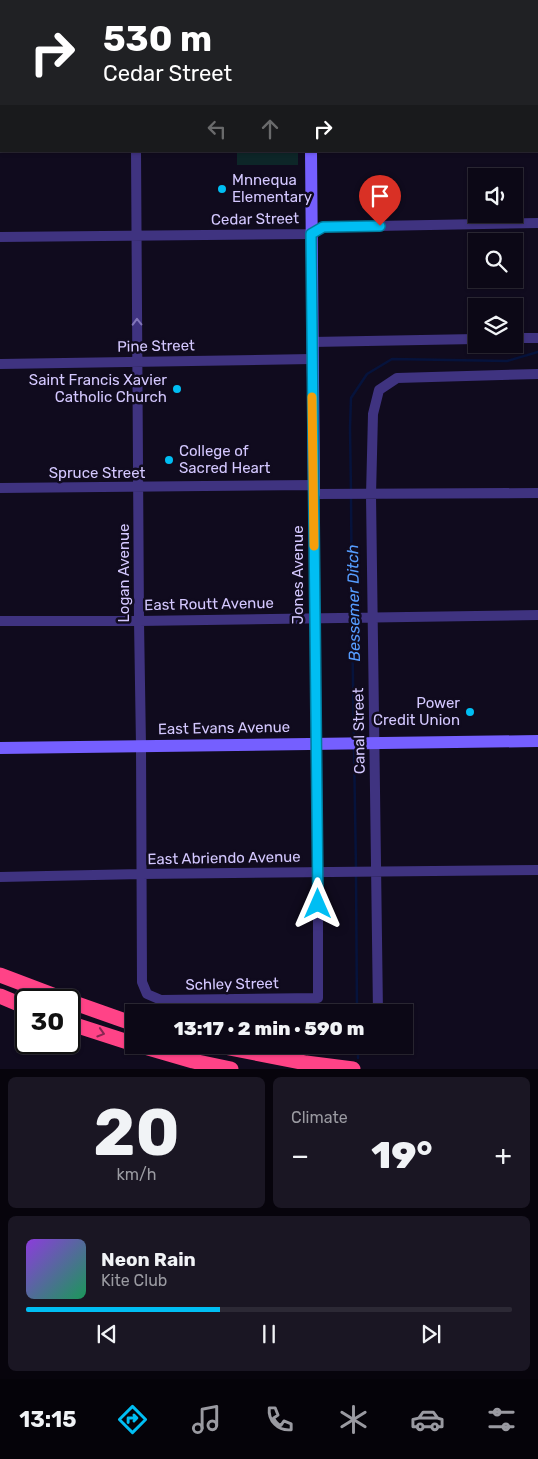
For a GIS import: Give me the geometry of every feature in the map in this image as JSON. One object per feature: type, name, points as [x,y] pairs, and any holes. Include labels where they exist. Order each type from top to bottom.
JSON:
[{"type":"highway","points":[[0,974],[39,989]]},
{"type":"highway","points":[[0,998],[15,1004]]},
{"type":"highway","points":[[80,1005],[125,1021]]},
{"type":"highway","points":[[80,1027],[125,1041]]},
{"type":"highway","points":[[171,1054],[231,1069]]},
{"type":"highway","points":[[260,1054],[306,1063],[353,1069]]},
{"type":"street","name":"Logan Avenue","points":[[136,152],[142,982],[147,994]]},
{"type":"street","name":"Jones Avenue","points":[[311,152],[318,998]]},
{"type":"street","name":"Cedar Street","points":[[0,236],[311,234],[323,227],[538,223]]},
{"type":"street","points":[[523,338],[538,338]]},
{"type":"street","points":[[312,342],[468,339]]},
{"type":"street","name":"Pine Street","points":[[0,364],[312,359]]},
{"type":"street","name":"Canal Street","points":[[378,1004],[371,494],[373,414],[379,390],[397,378],[538,374]]},
{"type":"street","name":"Spruce Street","points":[[0,488],[314,490],[346,494],[538,493]]},
{"type":"street","name":"East Routt Avenue","points":[[0,621],[139,621],[538,615]]},
{"type":"street","name":"East Evans Avenue","points":[[0,748],[538,741]]},
{"type":"street","name":"East Abriendo Avenue","points":[[0,877],[538,870]]},
{"type":"street","name":"Schley Street","points":[[147,994],[161,1000],[318,998]]},
{"type":"green space","points":[[237,152],[298,152],[298,165],[237,165]]},
{"type":"waterway","name":"Bessemer Ditch","points":[[351,492],[351,398],[367,374],[392,359],[507,361],[538,352]]},
{"type":"waterway","name":"Bessemer Ditch","points":[[351,497],[352,614]]},
{"type":"waterway","name":"Bessemer Ditch","points":[[352,620],[354,739]]},
{"type":"waterway","name":"Bessemer Ditch","points":[[354,747],[356,869]]},
{"type":"waterway","name":"Bessemer Ditch","points":[[356,875],[357,1004]]},
{"type":"slow traffic","points":[[312,397],[314,546]]},
{"type":"place","name":"Mnnequa Elementary","points":[[222,189]]},
{"type":"place","name":"Saint Francis Xavier Catholic Church","points":[[177,389]]},
{"type":"place","name":"College of Sacred Heart","points":[[169,460]]},
{"type":"place","name":"Power Credit Union","points":[[470,712]]},
{"type":"route","points":[[318,904],[311,234],[323,227],[380,226]]}]
